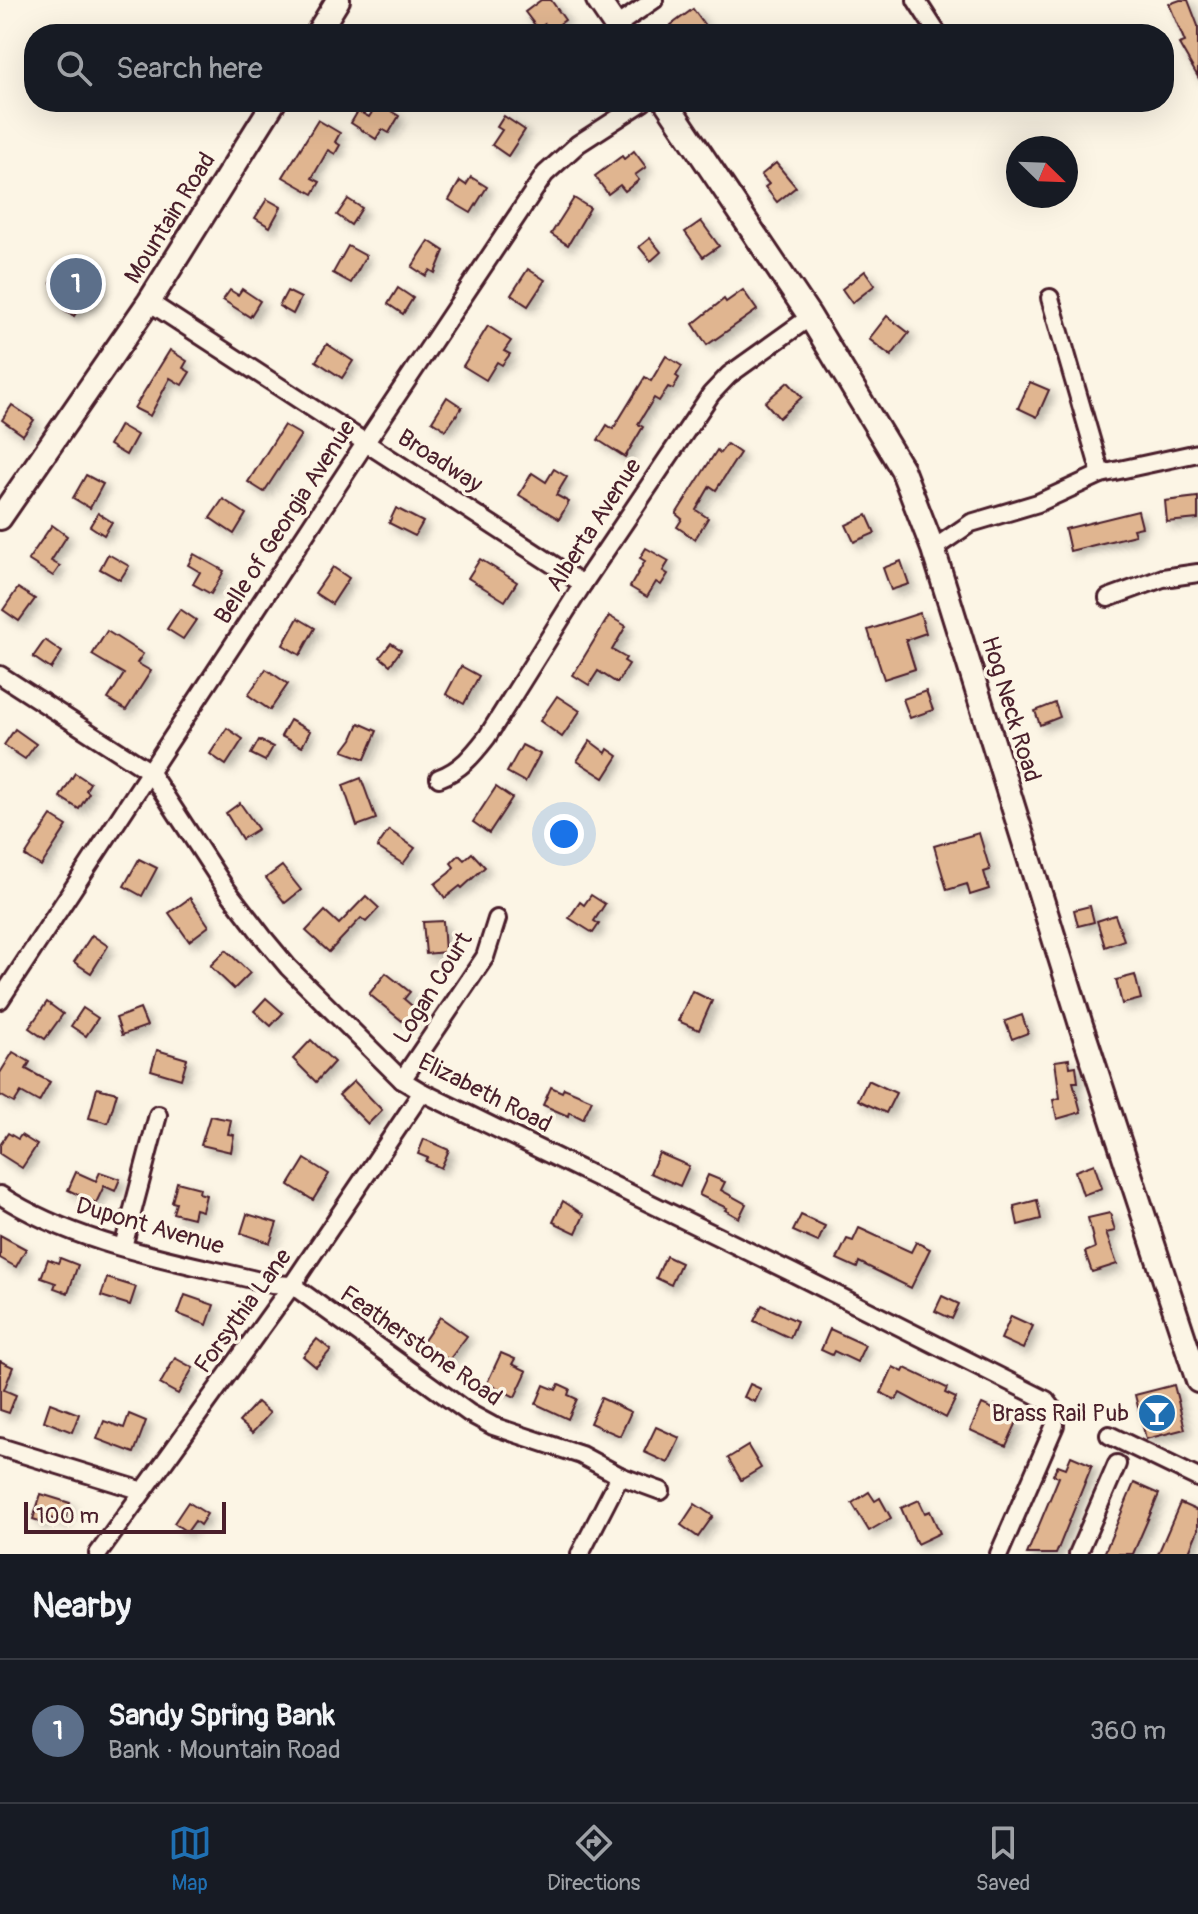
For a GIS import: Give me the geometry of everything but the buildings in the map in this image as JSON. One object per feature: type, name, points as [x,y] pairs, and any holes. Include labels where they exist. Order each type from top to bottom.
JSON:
[{"type":"main road","points":[[598,0],[614,24]]},
{"type":"main road","name":"Mountain Road","points":[[0,518],[149,302],[268,112]]},
{"type":"main road","name":"Hog Neck Road","points":[[673,112],[810,317],[902,469],[933,549],[1081,1025],[1198,1381]]},
{"type":"street","points":[[625,24],[654,0]]},
{"type":"street","points":[[916,0],[932,24]]},
{"type":"street","name":"Belle of Georgia Avenue","points":[[0,1000],[545,174],[578,144],[628,112]]},
{"type":"street","points":[[1050,298],[1101,474]]},
{"type":"street","name":"Broadway","points":[[149,302],[583,584]]},
{"type":"street","name":"Alberta Avenue","points":[[439,778],[455,772],[487,737],[583,584],[711,394],[729,375],[810,317]]},
{"type":"street","points":[[933,549],[971,523],[1038,503],[1101,474],[1198,453]]},
{"type":"street","points":[[1108,598],[1163,578],[1198,573]]},
{"type":"street","name":"Elizabeth Road","points":[[0,675],[149,771],[224,886],[263,937],[288,967],[402,1080],[1046,1400],[1055,1416],[1052,1436],[999,1554]]},
{"type":"street","name":"Logan Court","points":[[402,1080],[485,957],[497,919]]},
{"type":"street","name":"Forsythia Lane","points":[[98,1554],[292,1285],[422,1092]]},
{"type":"street","points":[[123,1247],[158,1115]]},
{"type":"street","name":"Dupont Avenue","points":[[0,1195],[79,1234],[272,1284],[292,1285]]},
{"type":"street","name":"Featherstone Road","points":[[292,1285],[469,1413],[493,1426],[581,1455],[620,1476],[661,1491]]},
{"type":"street","points":[[1109,1435],[1198,1478]]},
{"type":"street","points":[[0,1447],[143,1491]]},
{"type":"street","points":[[1078,1554],[1117,1464]]},
{"type":"street","points":[[580,1554],[620,1476]]},
{"type":"place","name":"Sandy Spring Bank","points":[[76,284]]},
{"type":"place","name":"Brass Rail Pub","points":[[1157,1413]]}]
